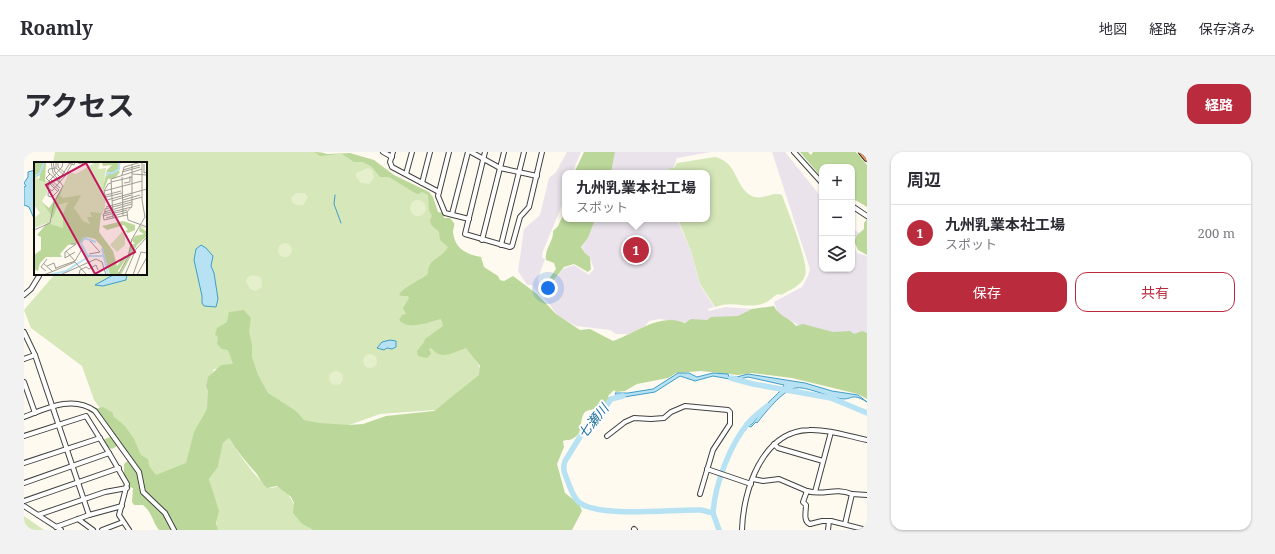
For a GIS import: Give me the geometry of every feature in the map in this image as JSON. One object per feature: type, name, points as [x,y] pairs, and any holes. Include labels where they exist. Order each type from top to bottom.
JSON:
[{"type":"highway","points":[[862,152],[867,158]]},
{"type":"street","points":[[383,152],[392,154],[390,162],[392,167],[439,192]]},
{"type":"street","points":[[406,174],[412,152]]},
{"type":"street","points":[[422,183],[430,152]]},
{"type":"street","points":[[449,152],[439,192],[439,199],[444,211],[469,219]]},
{"type":"street","points":[[452,214],[468,152]]},
{"type":"street","points":[[471,152],[500,168],[536,176]]},
{"type":"street","points":[[485,152],[466,235],[510,247],[512,246],[520,217],[529,207],[542,152]]},
{"type":"street","points":[[482,240],[504,152]]},
{"type":"street","points":[[501,245],[524,152]]},
{"type":"street","points":[[794,152],[819,180]]},
{"type":"street","points":[[855,208],[867,216]]},
{"type":"street","points":[[24,295],[31,289],[39,276]]},
{"type":"street","points":[[24,332],[35,355],[89,515]]},
{"type":"street","points":[[24,359],[35,355]]},
{"type":"street","points":[[24,382],[26,396],[35,413]]},
{"type":"street","points":[[24,417],[53,406],[70,403],[91,408],[100,416],[124,450],[141,478],[143,492],[165,514],[174,530]]},
{"type":"street","points":[[607,436],[625,422],[634,418],[664,418],[670,412],[685,406],[728,410],[730,412],[730,424],[713,450],[700,494]]},
{"type":"street","points":[[24,436],[86,416],[119,468],[127,484],[119,515],[129,530]]},
{"type":"street","points":[[742,530],[744,508],[753,479],[765,454],[774,444],[785,436],[799,431],[814,430],[867,440]]},
{"type":"street","points":[[815,492],[831,432]]},
{"type":"street","points":[[24,464],[100,438]]},
{"type":"street","points":[[774,444],[778,448],[823,462]]},
{"type":"street","points":[[24,483],[109,453]]},
{"type":"street","points":[[24,501],[119,468]]},
{"type":"street","points":[[707,469],[751,484]]},
{"type":"street","points":[[753,479],[763,481],[779,479],[807,491],[826,494],[838,490],[852,494],[867,495]]},
{"type":"street","points":[[38,515],[84,499],[127,488]]},
{"type":"street","points":[[807,491],[803,502],[806,505],[805,518],[810,527],[828,521],[866,530]]},
{"type":"street","points":[[845,524],[852,494]]},
{"type":"street","points":[[24,506],[61,530]]},
{"type":"street","points":[[56,527],[89,515],[122,506]]},
{"type":"street","points":[[78,519],[93,530]]},
{"type":"street","points":[[828,521],[828,530]]},
{"type":"street","points":[[102,530],[123,522]]},
{"type":"shaded area","points":[[567,152],[581,152],[573,170],[562,170],[562,205],[543,251],[542,258],[545,259],[538,278],[539,284],[547,290],[563,269],[574,265],[589,275],[594,269],[590,257],[585,253],[582,247],[588,238],[594,222],[678,222],[692,254],[700,285],[714,307],[708,309],[709,311],[725,307],[754,309],[752,322],[685,322],[659,319],[649,321],[645,326],[629,334],[616,334],[610,330],[576,326],[558,316],[550,305],[534,289],[533,285],[527,285],[518,271],[524,229],[540,215],[549,178],[556,172]]},
{"type":"shaded area","points":[[615,152],[711,152],[677,158],[673,169],[669,170],[612,170]]},
{"type":"shaded area","points":[[772,152],[785,152],[819,194],[819,272],[855,272],[855,248],[857,253],[867,256],[867,334],[854,334],[850,336],[798,325],[778,313],[774,302],[802,287],[810,269]]},
{"type":"shaded area","points":[[855,230],[859,233],[855,238]]},
{"type":"green space","points":[[55,152],[321,152],[329,155],[345,154],[363,158],[428,194],[432,206],[449,225],[446,312],[467,343],[483,374],[435,410],[380,414],[338,429],[318,425],[298,418],[235,368],[214,369],[206,388],[214,406],[188,467],[155,483],[94,400],[82,366],[31,328],[24,310],[54,275],[147,275],[147,162],[53,162]]},
{"type":"green space","points":[[314,152],[328,154],[350,153],[374,160],[394,175],[429,192],[433,197],[438,212],[443,213],[444,218],[450,218],[454,223],[454,238],[462,250],[481,257],[484,267],[498,276],[500,280],[504,281],[513,276],[537,294],[556,314],[580,330],[590,329],[613,341],[648,325],[666,320],[676,320],[685,323],[691,319],[707,320],[711,317],[738,316],[752,309],[774,306],[778,312],[796,326],[803,324],[833,332],[850,331],[854,334],[862,331],[867,333],[867,399],[858,394],[792,378],[752,373],[738,375],[701,371],[676,373],[668,378],[637,384],[625,391],[616,392],[614,390],[608,396],[610,399],[604,405],[585,412],[579,433],[576,436],[571,440],[563,441],[564,447],[557,464],[565,493],[579,504],[582,511],[572,530],[313,530],[302,524],[293,513],[294,503],[291,497],[277,486],[267,488],[238,452],[229,438],[223,443],[218,467],[209,479],[219,511],[216,523],[218,530],[159,530],[151,514],[146,508],[143,505],[134,505],[132,502],[133,488],[128,487],[124,477],[124,464],[131,458],[130,455],[126,453],[123,446],[117,444],[117,446],[112,449],[105,446],[102,440],[113,436],[106,421],[95,409],[103,407],[113,413],[113,416],[125,426],[134,439],[141,455],[148,459],[149,466],[156,475],[186,463],[194,432],[207,409],[208,392],[206,387],[208,377],[221,365],[233,364],[228,350],[222,349],[217,344],[218,337],[215,335],[217,328],[227,322],[229,312],[244,310],[251,318],[249,331],[252,345],[252,357],[258,375],[268,393],[296,411],[304,420],[320,423],[349,425],[363,424],[386,416],[434,411],[479,375],[480,366],[466,348],[451,354],[443,355],[435,352],[431,348],[429,349],[431,354],[427,358],[418,356],[417,351],[425,339],[443,326],[441,319],[419,325],[408,325],[399,320],[402,315],[406,314],[403,308],[409,298],[408,296],[401,296],[399,294],[428,274],[432,261],[442,254],[448,247],[440,240],[439,232],[431,224],[430,220],[432,216],[429,210],[428,195],[422,192],[418,194],[415,193],[389,177],[380,177],[372,167],[363,162],[354,162],[342,154],[320,156]]},
{"type":"green space","points":[[584,152],[615,152],[612,170],[575,170]]},
{"type":"green space","points":[[800,152],[808,152],[811,155],[813,152],[856,152],[867,165],[867,207],[855,200],[855,164],[819,164],[819,174]]},
{"type":"green space","points":[[715,157],[728,164],[742,187],[752,196],[760,197],[775,194],[782,195],[801,249],[806,270],[805,276],[798,285],[781,295],[778,294],[762,304],[751,306],[728,304],[715,307],[700,284],[692,254],[679,222],[710,222],[710,170],[669,170],[669,168],[674,168],[677,163]]},
{"type":"green space","points":[[368,168],[372,170],[374,178],[369,184],[361,183],[356,177],[356,173]]},
{"type":"green space","points":[[296,193],[304,193],[308,197],[303,205],[297,205],[292,202],[291,198]]},
{"type":"green space","points":[[418,200],[425,205],[426,208],[421,215],[418,216],[411,211],[410,208],[415,201]]},
{"type":"green space","points":[[562,217],[562,222],[594,222],[588,238],[581,247],[590,257],[591,269],[588,272],[574,264],[564,267],[546,290],[544,286],[556,269],[554,263],[546,260],[546,252],[553,235],[553,231],[558,226]]},
{"type":"green space","points":[[867,219],[867,255],[858,250],[855,243],[857,235],[864,229],[864,223]]},
{"type":"green space","points":[[285,243],[290,245],[292,250],[290,255],[285,257],[280,255],[278,250],[280,245]]},
{"type":"green space","points":[[252,275],[261,277],[262,287],[256,291],[250,289],[246,281],[248,277]]},
{"type":"green space","points":[[370,354],[375,356],[377,361],[375,366],[370,368],[365,366],[363,361],[365,356]]},
{"type":"green space","points":[[336,371],[341,373],[343,378],[341,383],[336,385],[331,383],[329,378],[331,373]]},
{"type":"green space","points":[[229,438],[248,466],[261,481],[271,488],[280,487],[294,504],[302,524],[313,530],[217,530],[215,502],[209,479],[218,467],[223,443]]},
{"type":"green space","points":[[24,516],[44,530],[24,530]]},
{"type":"water","points":[[34,170],[34,219],[29,207],[24,205],[24,187],[26,186],[24,183],[28,177],[28,172]]},
{"type":"water","points":[[201,245],[213,256],[211,266],[214,273],[218,299],[216,307],[204,306],[202,303],[202,296],[194,260],[196,249]]},
{"type":"water","points":[[113,275],[127,275],[126,280],[103,286],[95,285]]},
{"type":"water","points":[[390,340],[396,341],[396,347],[392,349],[387,348],[384,350],[377,348],[382,342]]},
{"type":"water","points":[[678,373],[689,373],[697,377],[713,373],[728,374],[729,377],[737,377],[748,374],[805,383],[832,391],[858,395],[867,402],[857,397],[842,399],[805,388],[795,388],[779,398],[757,423],[756,422],[751,427],[748,426],[745,431],[746,425],[742,430],[746,422],[749,425],[752,424],[763,408],[784,385],[748,377],[735,380],[713,376],[695,381],[680,376],[655,392],[618,398],[615,393],[628,393],[653,389]]},
{"type":"waterway","points":[[335,195],[334,204],[341,223]]},
{"type":"waterway","name":"七瀬川","points":[[731,378],[753,384],[831,398],[867,413]]},
{"type":"waterway","name":"七瀬川","points":[[623,396],[611,399],[599,417],[583,432],[565,461],[564,472],[576,499],[580,503],[590,508],[620,512],[701,510],[713,513],[719,530]]},
{"type":"waterway","points":[[713,513],[720,477],[736,441],[749,422],[767,406]]},
{"type":"place","name":"九州乳業本社工場","points":[[636,250]]}]
